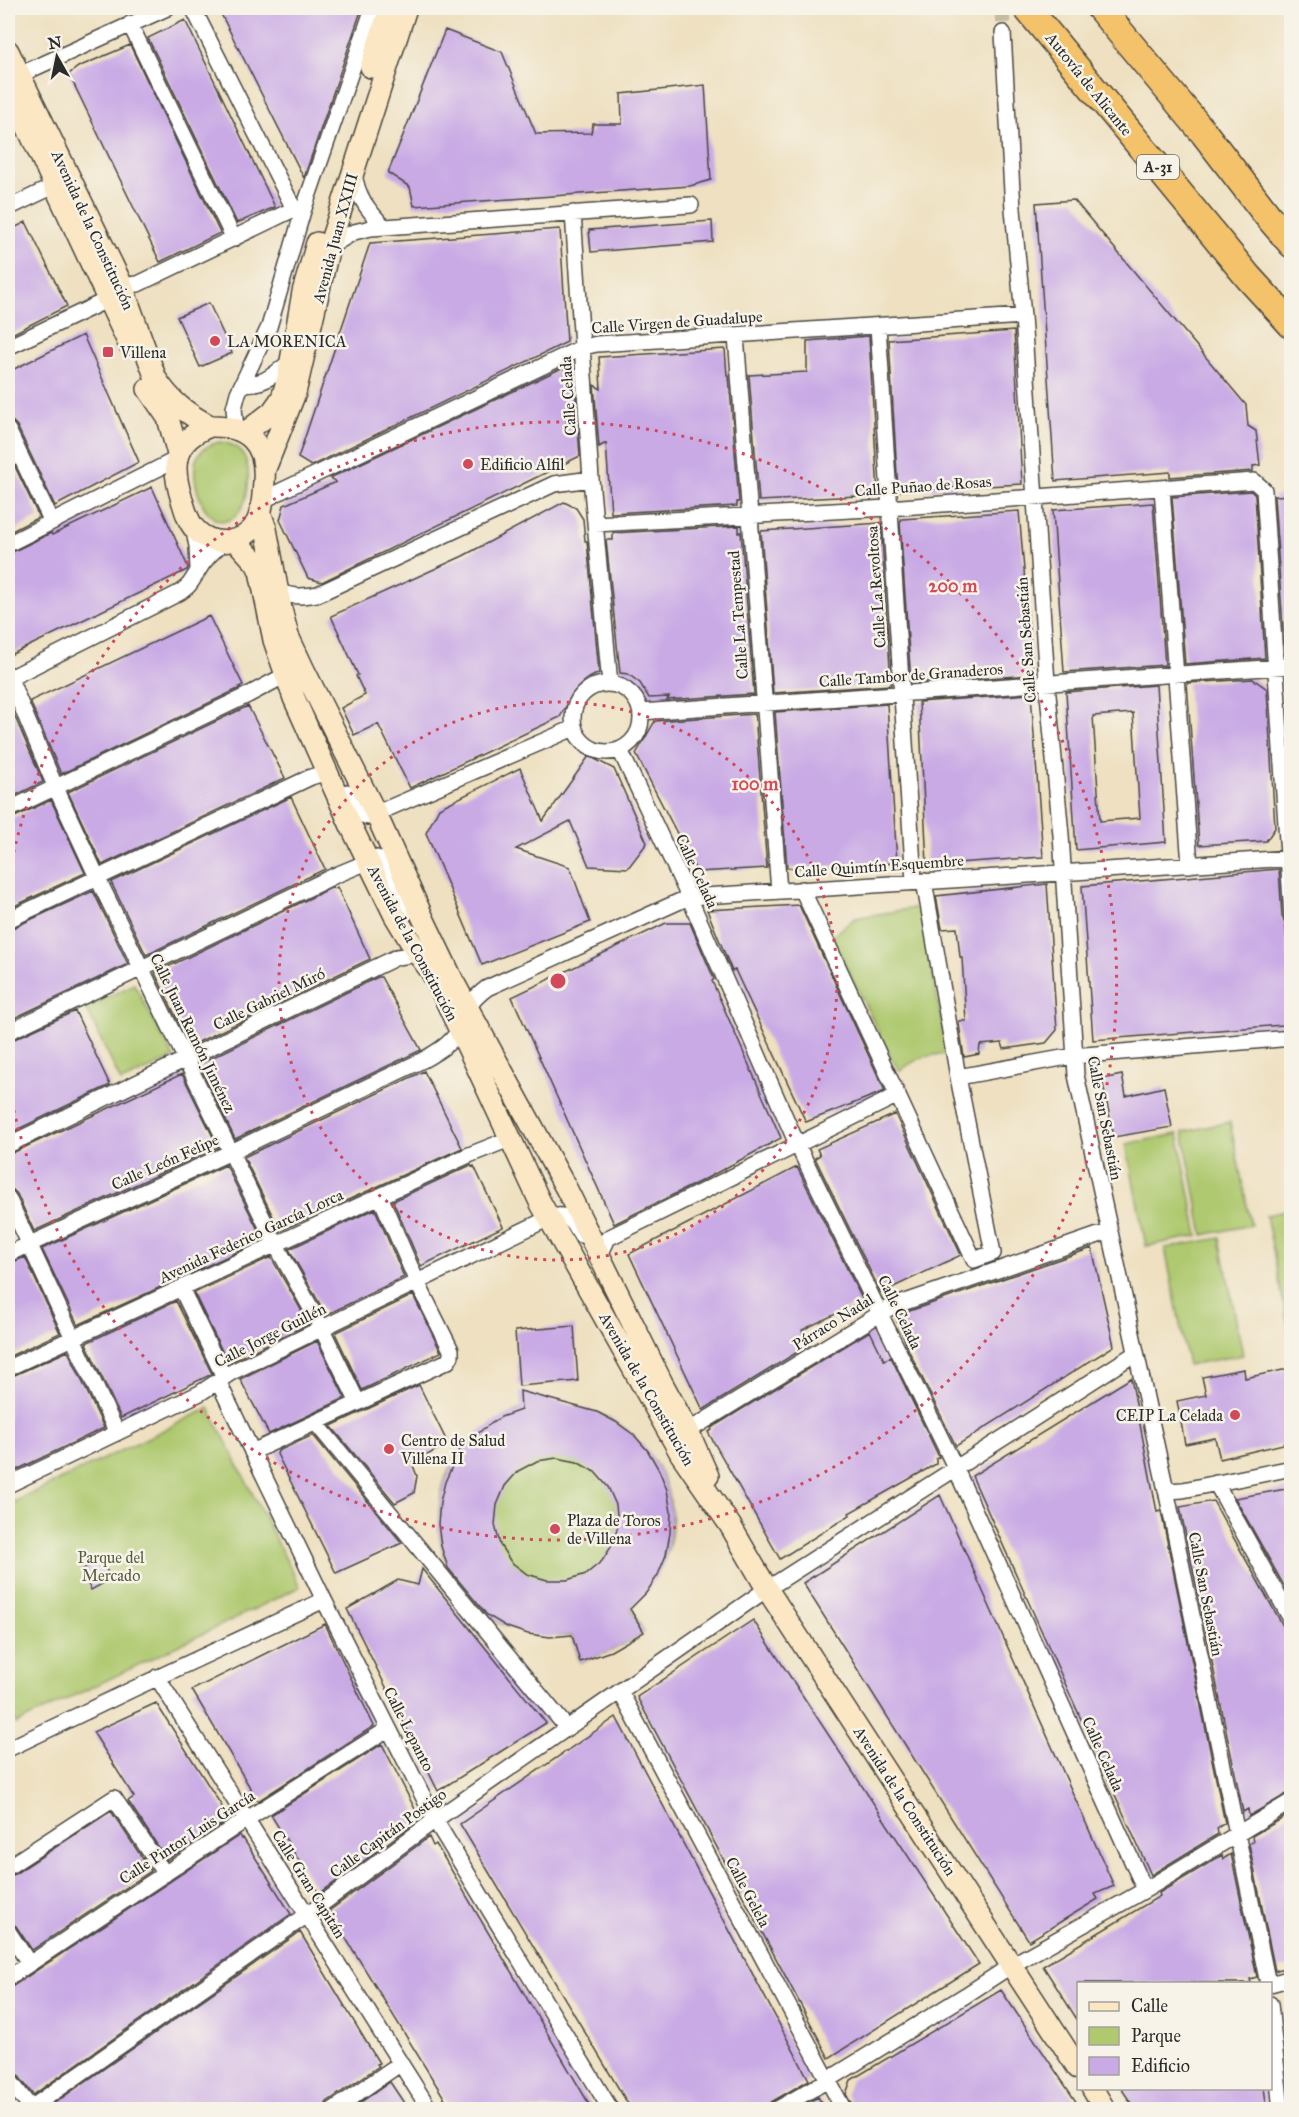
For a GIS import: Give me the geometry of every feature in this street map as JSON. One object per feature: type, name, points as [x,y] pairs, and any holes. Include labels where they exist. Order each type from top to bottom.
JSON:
[{"type":"highway","name":"Autovía de Alicante","points":[[1027,8],[1249,278],[1292,325]]},
{"type":"highway","points":[[1100,8],[1204,132],[1292,244]]},
{"type":"street","points":[[13,81],[167,8]]},
{"type":"street","points":[[8,347],[115,291],[128,285],[138,284],[298,210],[193,8]]},
{"type":"street","name":"Avenida Juan XXIII","points":[[372,8],[298,210],[269,327],[234,408],[240,431],[272,412],[282,398],[288,378],[303,292],[390,8]]},
{"type":"street","name":"Avenida Juan XXIII","points":[[265,469],[295,393],[329,248],[406,8]]},
{"type":"street","points":[[130,24],[234,239]]},
{"type":"street","name":"Calle San Sebastián","points":[[1004,33],[1013,209],[1023,316],[1047,683],[1063,873],[1073,1056],[1167,1491],[1269,1982]]},
{"type":"street","name":"Avenida de la Constitución","points":[[8,51],[13,81],[54,186],[115,291],[146,384],[168,418],[176,457]]},
{"type":"street","name":"Avenida de la Constitución","points":[[13,81],[156,379],[165,393],[181,409],[210,426]]},
{"type":"street","points":[[354,171],[355,186],[364,206],[384,227]]},
{"type":"street","points":[[8,208],[54,186]]},
{"type":"street","points":[[329,248],[354,232],[384,227],[691,204]]},
{"type":"street","name":"Calle Celada","points":[[573,213],[591,479],[610,684]]},
{"type":"street","name":"Calle Virgen de Guadalupe","points":[[261,508],[266,499],[283,490],[583,347],[1023,316]]},
{"type":"street","name":"Calle La Revoltosa","points":[[878,326],[888,508],[919,881],[993,1253],[974,1260],[898,1095]]},
{"type":"street","name":"Calle La Tempestad","points":[[736,336],[778,891]]},
{"type":"street","points":[[243,383],[254,385],[260,383],[290,362]]},
{"type":"street","points":[[8,677],[179,593],[194,581],[198,570],[213,551],[253,528],[261,508],[265,469],[259,448],[252,439],[240,431],[210,426],[190,436],[176,457],[176,478],[193,527],[198,570]]},
{"type":"street","points":[[8,430],[52,522]]},
{"type":"street","points":[[8,544],[176,457]]},
{"type":"street","points":[[277,591],[303,597],[318,594],[554,484],[591,479]]},
{"type":"street","name":"Calle Puñao de Rosas","points":[[595,524],[888,508],[1254,481],[1264,490],[1276,668]]},
{"type":"street","points":[[1162,488],[1190,865]]},
{"type":"street","points":[[261,508],[288,636],[376,814],[454,982],[567,1190],[688,1431],[730,1525]]},
{"type":"street","points":[[193,527],[201,535],[211,540],[229,541]]},
{"type":"street","name":"Avenida de la Constitución","points":[[229,541],[256,563],[260,571],[274,640],[284,673],[328,776],[394,914],[431,971],[549,1218],[681,1454],[730,1525],[767,1589],[1077,2066]]},
{"type":"street","name":"Calle Tambor de Granaderos","points":[[641,711],[902,695],[1292,666]]},
{"type":"street","points":[[1276,668],[1292,916]]},
{"type":"street","points":[[8,810],[248,695],[280,678],[284,673],[309,713],[357,813],[368,817],[574,728]]},
{"type":"street","name":"Calle Juan Ramón Jiménez","points":[[8,677],[98,879],[276,1245],[358,1403]]},
{"type":"street","points":[[599,685],[621,686],[638,701],[641,711],[640,730],[628,745],[620,750],[601,752],[592,749],[578,736],[574,728],[575,706],[580,697],[588,689],[599,685]]},
{"type":"street","name":"Calle Celada","points":[[620,750],[689,897],[797,1144],[955,1467],[1144,1890]]},
{"type":"street","points":[[8,920],[311,777],[321,774],[328,776]]},
{"type":"street","points":[[8,1032],[377,858],[385,864],[403,900],[422,916]]},
{"type":"street","name":"Calle Quimtín Esquembre","points":[[487,988],[689,897],[1289,858]]},
{"type":"street","points":[[600,1255],[608,1238],[898,1095],[802,889]]},
{"type":"street","name":"Calle Gabriel Miró","points":[[8,1145],[397,957],[418,954]]},
{"type":"street","points":[[454,982],[487,988]]},
{"type":"street","points":[[459,1029],[473,999],[487,988]]},
{"type":"street","name":"Calle León Felipe","points":[[8,1254],[231,1152],[423,1060],[442,1049],[459,1029]]},
{"type":"street","points":[[957,1077],[1073,1056],[1292,1038]]},
{"type":"street","name":"Avenida Federico García Lorca","points":[[8,1368],[490,1146],[511,1142]]},
{"type":"street","points":[[252,1452],[448,1361],[451,1356],[451,1350],[417,1282],[380,1196]]},
{"type":"street","points":[[8,1198],[117,1433]]},
{"type":"street","points":[[549,1218],[564,1215],[571,1219],[606,1286],[628,1311]]},
{"type":"street","name":"Calle Jorge Guillén","points":[[8,1485],[200,1393],[221,1379],[549,1218]]},
{"type":"street","name":"Párraco Nadal","points":[[688,1431],[891,1307],[1110,1231]]},
{"type":"street","name":"Calle Lepanto","points":[[181,1287],[252,1452],[435,1820],[611,2109]]},
{"type":"street","name":"Calle Capitán Postigo","points":[[32,2109],[307,1915],[435,1820],[767,1589],[1137,1353]]},
{"type":"street","points":[[315,1423],[567,1728]]},
{"type":"street","points":[[1167,1491],[1183,1490],[1292,1468]]},
{"type":"street","points":[[1216,1483],[1292,1621]]},
{"type":"street","points":[[8,1749],[324,1600]]},
{"type":"street","name":"Calle Gran Capitán","points":[[157,1677],[430,2109]]},
{"type":"street","name":"Calle Gelela","points":[[620,1691],[844,2109]]},
{"type":"street","name":"Calle Pintor Luis García","points":[[8,1978],[247,1819],[388,1729]]},
{"type":"street","points":[[8,1867],[114,1798],[165,1874]]},
{"type":"street","points":[[776,2109],[828,2080],[1012,1965],[1144,1890],[1292,1801]]},
{"type":"street","points":[[8,1930],[29,1964]]},
{"type":"street","points":[[1272,1983],[1292,1978]]},
{"type":"street","points":[[1272,2023],[1281,2109]]},
{"type":"street","points":[[333,2109],[401,2063]]},
{"type":"street","points":[[8,2078],[32,2109]]},
{"type":"street","points":[[1093,2090],[1105,2109]]},
{"type":"green space","points":[[219,442],[233,445],[240,450],[248,467],[248,490],[245,501],[233,518],[225,521],[216,520],[203,505],[198,494],[195,471],[199,454],[208,446]]},
{"type":"green space","points":[[920,907],[948,1053],[922,1058],[900,1071],[891,1058],[832,937],[855,918]]},
{"type":"green space","points":[[134,984],[174,1058],[121,1082],[86,1008]]},
{"type":"green space","points":[[1230,1122],[1251,1225],[1203,1235],[1183,1132]]},
{"type":"green space","points":[[1178,1134],[1198,1236],[1146,1246],[1126,1144]]},
{"type":"green space","points":[[1291,1210],[1292,1331],[1289,1331],[1266,1215]]},
{"type":"green space","points":[[1220,1238],[1243,1355],[1188,1365],[1165,1248]]},
{"type":"green space","name":"Parque del Mercado","points":[[209,1408],[300,1587],[16,1724],[8,1707],[8,1505]]},
{"type":"green space","name":"Plaza de Toros de Villena","points":[[522,1409],[594,1412],[619,1424],[649,1454],[668,1492],[671,1534],[666,1555],[660,1570],[631,1608],[644,1632],[611,1651],[580,1662],[572,1636],[540,1634],[509,1627],[493,1620],[479,1609],[466,1597],[456,1582],[442,1549],[439,1514],[443,1487],[454,1462],[493,1426],[508,1415]]},
{"type":"building","points":[[218,8],[362,8],[304,178]]},
{"type":"building","points":[[185,20],[275,207],[237,223],[148,38]]},
{"type":"building","points":[[445,30],[502,52],[536,134],[591,133],[593,124],[622,124],[621,94],[705,85],[711,180],[690,186],[414,206],[410,187],[388,173]]},
{"type":"building","points":[[130,45],[220,233],[160,262],[69,74],[78,67]]},
{"type":"building","points":[[1074,200],[1246,405],[1248,426],[1256,431],[1260,465],[1253,466],[1253,471],[1170,477],[1170,472],[1055,481],[1036,203]]},
{"type":"building","points":[[712,221],[713,242],[591,252],[589,230]]},
{"type":"building","points":[[26,222],[67,306],[8,336],[8,231]]},
{"type":"building","points":[[560,229],[567,342],[311,466],[298,458],[370,243]]},
{"type":"building","points":[[209,303],[232,353],[200,367],[177,317]]},
{"type":"building","points":[[1014,331],[1022,484],[898,491],[889,340]]},
{"type":"building","points":[[83,335],[139,462],[55,506],[17,426],[8,420],[8,372]]},
{"type":"building","points":[[869,336],[878,495],[759,501],[749,375],[807,372],[807,341]]},
{"type":"building","points":[[725,349],[739,502],[737,506],[611,513],[606,443],[599,447],[594,385],[601,389],[599,357]]},
{"type":"building","name":"Edificio Alfil","points":[[562,368],[574,374],[580,456],[322,582],[308,578],[280,520],[284,505],[336,482],[330,478]]},
{"type":"building","points":[[8,452],[39,517],[8,533]]},
{"type":"building","points":[[152,487],[188,567],[187,570],[8,656],[8,554]]},
{"type":"building","points":[[1251,491],[1255,495],[1265,658],[1185,664],[1172,497]]},
{"type":"building","points":[[1292,495],[1292,655],[1285,656],[1274,496]]},
{"type":"building","points":[[564,502],[576,508],[583,519],[599,673],[585,680],[573,694],[560,717],[410,788],[378,724],[354,735],[341,708],[365,695],[331,616],[463,556]]},
{"type":"building","points":[[1153,503],[1165,665],[1064,672],[1053,510]]},
{"type":"building","points":[[1019,511],[1033,675],[911,683],[900,522],[902,519]]},
{"type":"building","points":[[881,523],[891,685],[773,693],[761,531]]},
{"type":"building","points":[[739,526],[754,694],[667,700],[669,697],[649,698],[640,683],[628,674],[620,673],[606,540],[613,540],[613,533]]},
{"type":"building","points":[[209,616],[243,685],[61,774],[30,701]]},
{"type":"building","points":[[1253,679],[1267,689],[1275,828],[1266,841],[1199,845],[1187,683]]},
{"type":"building","points":[[1156,685],[1166,842],[1076,850],[1066,692]],"holes":[[[1133,713],[1140,818],[1100,821],[1093,716]]]},
{"type":"building","points":[[1031,694],[1043,857],[927,865],[919,702]]},
{"type":"building","points":[[887,704],[897,863],[787,868],[775,712]]},
{"type":"building","points":[[248,706],[285,778],[102,865],[68,792]]},
{"type":"building","points":[[12,710],[43,782],[8,799],[8,712]]},
{"type":"building","points":[[755,714],[767,868],[697,872],[636,754],[655,721]]},
{"type":"building","points":[[589,756],[614,769],[647,843],[628,868],[589,866],[570,821],[516,849],[570,867],[590,922],[482,965],[426,833],[439,808],[520,768],[543,821]]},
{"type":"building","points":[[291,797],[325,869],[146,955],[111,882]]},
{"type":"building","points":[[51,800],[85,873],[8,909],[8,820]]},
{"type":"building","points":[[1279,869],[1282,917],[1285,922],[1292,992],[1292,1011],[1283,1025],[1093,1040],[1082,886]]},
{"type":"building","points":[[1047,884],[1057,1030],[1046,1043],[1004,1049],[1002,1043],[980,1045],[979,1054],[964,1057],[959,1021],[966,1021],[962,958],[960,957],[957,928],[942,929],[936,896]]},
{"type":"building","points":[[333,887],[334,889],[337,887],[370,959],[190,1046],[155,973]]},
{"type":"building","points":[[93,891],[128,964],[8,1021],[8,930]]},
{"type":"building","points":[[799,905],[885,1091],[806,1122],[735,970],[732,971],[707,910]]},
{"type":"building","points":[[666,923],[690,923],[714,979],[712,981],[781,1138],[614,1224],[512,997]]},
{"type":"building","points":[[381,977],[421,1050],[235,1139],[199,1064]]},
{"type":"building","points":[[75,1011],[110,1085],[8,1134],[8,1042]]},
{"type":"building","points":[[424,1071],[462,1148],[280,1231],[244,1157]]},
{"type":"building","points":[[182,1074],[218,1147],[34,1231],[17,1194],[8,1188],[8,1155]]},
{"type":"building","points":[[1122,1075],[1126,1096],[1164,1087],[1172,1127],[1114,1137],[1102,1079]]},
{"type":"building","points":[[895,1114],[961,1255],[881,1293],[815,1158],[820,1155],[817,1149]]},
{"type":"building","points":[[226,1165],[263,1240],[78,1325],[42,1249]]},
{"type":"building","points":[[471,1165],[474,1166],[503,1227],[421,1266],[393,1201]]},
{"type":"building","points":[[797,1167],[863,1301],[802,1330],[809,1345],[703,1410],[629,1254]]},
{"type":"building","points":[[375,1209],[404,1277],[326,1315],[289,1249]]},
{"type":"building","points":[[1092,1248],[1114,1346],[956,1446],[909,1351],[895,1316]]},
{"type":"building","points":[[25,1257],[60,1333],[8,1357],[8,1264]]},
{"type":"building","points":[[271,1257],[309,1324],[228,1363],[194,1293]]},
{"type":"building","points":[[413,1295],[441,1352],[362,1390],[335,1333]]},
{"type":"building","points":[[176,1301],[212,1374],[121,1418],[86,1343]]},
{"type":"building","points":[[574,1326],[578,1381],[519,1386],[515,1331]]},
{"type":"building","points":[[870,1331],[884,1360],[891,1357],[939,1457],[936,1459],[936,1464],[849,1513],[850,1515],[780,1559],[708,1432],[712,1430],[711,1428]]},
{"type":"building","points":[[317,1341],[345,1398],[269,1434],[240,1379]]},
{"type":"building","points":[[68,1351],[104,1428],[8,1474],[8,1378]]},
{"type":"building","name":"CEIP La Celada","points":[[1292,1368],[1292,1442],[1220,1459],[1215,1438],[1185,1444],[1177,1401],[1206,1395],[1202,1377],[1244,1369],[1245,1378]]},
{"type":"building","points":[[1131,1378],[1157,1512],[1161,1511],[1225,1823],[1217,1828],[1218,1834],[1151,1875],[972,1476]]},
{"type":"building","name":"Centro de Salud Villena II","points":[[419,1385],[448,1444],[412,1463],[417,1476],[414,1493],[395,1503],[331,1426]]},
{"type":"building","name":"Plaza de Toros de Villena","points":[[520,1391],[597,1412],[616,1422],[634,1435],[648,1451],[667,1490],[671,1512],[666,1555],[658,1575],[646,1593],[630,1609],[644,1632],[611,1651],[580,1662],[572,1635],[550,1637],[528,1634],[507,1627],[487,1615],[448,1568],[441,1546],[438,1524],[440,1502],[445,1482],[459,1451],[483,1429],[501,1417],[521,1410]],"holes":[[[557,1458],[577,1462],[595,1472],[608,1487],[616,1505],[618,1525],[613,1544],[602,1561],[586,1574],[567,1580],[547,1580],[527,1574],[511,1562],[500,1545],[495,1525],[497,1505],[505,1486],[518,1471],[537,1461]]]},
{"type":"building","points":[[313,1435],[402,1543],[336,1573],[277,1454],[278,1451]]},
{"type":"building","points":[[1292,1488],[1292,1600],[1235,1498]]},
{"type":"building","points":[[940,1495],[1114,1886],[1095,1894],[1098,1899],[1029,1941],[803,1583]]},
{"type":"building","points":[[1213,1501],[1283,1626],[1292,1631],[1292,1791],[1249,1816],[1248,1809],[1243,1812],[1180,1507]]},
{"type":"building","points":[[101,1559],[111,1579],[91,1590],[81,1570]]},
{"type":"building","points":[[422,1569],[546,1723],[438,1791],[347,1609],[398,1580],[418,1585]]},
{"type":"building","points":[[753,1620],[979,1964],[829,2058],[637,1697]]},
{"type":"building","points":[[325,1624],[374,1726],[258,1801],[192,1690]]},
{"type":"building","points":[[156,1703],[230,1819],[167,1860],[128,1801],[134,1797],[93,1732]]},
{"type":"building","points":[[616,1717],[809,2080],[771,2102],[766,2109],[631,2109],[460,1824]]},
{"type":"building","points":[[382,1744],[420,1819],[319,1894],[271,1815]]},
{"type":"building","points":[[111,1811],[151,1871],[32,1950],[16,1926],[8,1921],[8,1877]]},
{"type":"building","points":[[1292,1813],[1292,1965],[1275,1971],[1249,1844],[1253,1841],[1252,1836]]},
{"type":"building","points":[[240,1835],[291,1914],[33,2095],[8,2062],[8,1988]]},
{"type":"building","points":[[429,1837],[433,1846],[436,1844],[592,2109],[451,2109],[329,1911]]},
{"type":"building","points":[[1231,1854],[1257,1977],[1250,1979],[1251,1982],[1077,1982],[1077,2019],[1043,1966],[1160,1896],[1159,1893],[1222,1855],[1223,1859]]},
{"type":"building","points":[[300,1932],[379,2063],[377,2064],[379,2066],[327,2102],[323,2109],[46,2109]]},
{"type":"building","points":[[1001,1990],[1081,2109],[854,2109],[846,2094],[851,2080]]},
{"type":"building","points":[[390,2082],[408,2109],[351,2109]]},
{"type":"building","points":[[1122,2090],[1264,2090],[1267,2109],[1135,2109]]},
{"type":"building","points":[[818,2097],[825,2109],[796,2109]]},
{"type":"tunnel","points":[[1002,8],[1003,33]]},
{"type":"place","name":"LA MORENICA","points":[[215,341]]},
{"type":"place","name":"Villena","points":[[108,352]]},
{"type":"place","name":"Edificio Alfil","points":[[468,464]]},
{"type":"place","name":"CEIP La Celada","points":[[1235,1415]]},
{"type":"place","name":"Centro de Salud Villena II","points":[[389,1449]]},
{"type":"place","name":"Plaza de Toros de Villena","points":[[555,1529]]}]
